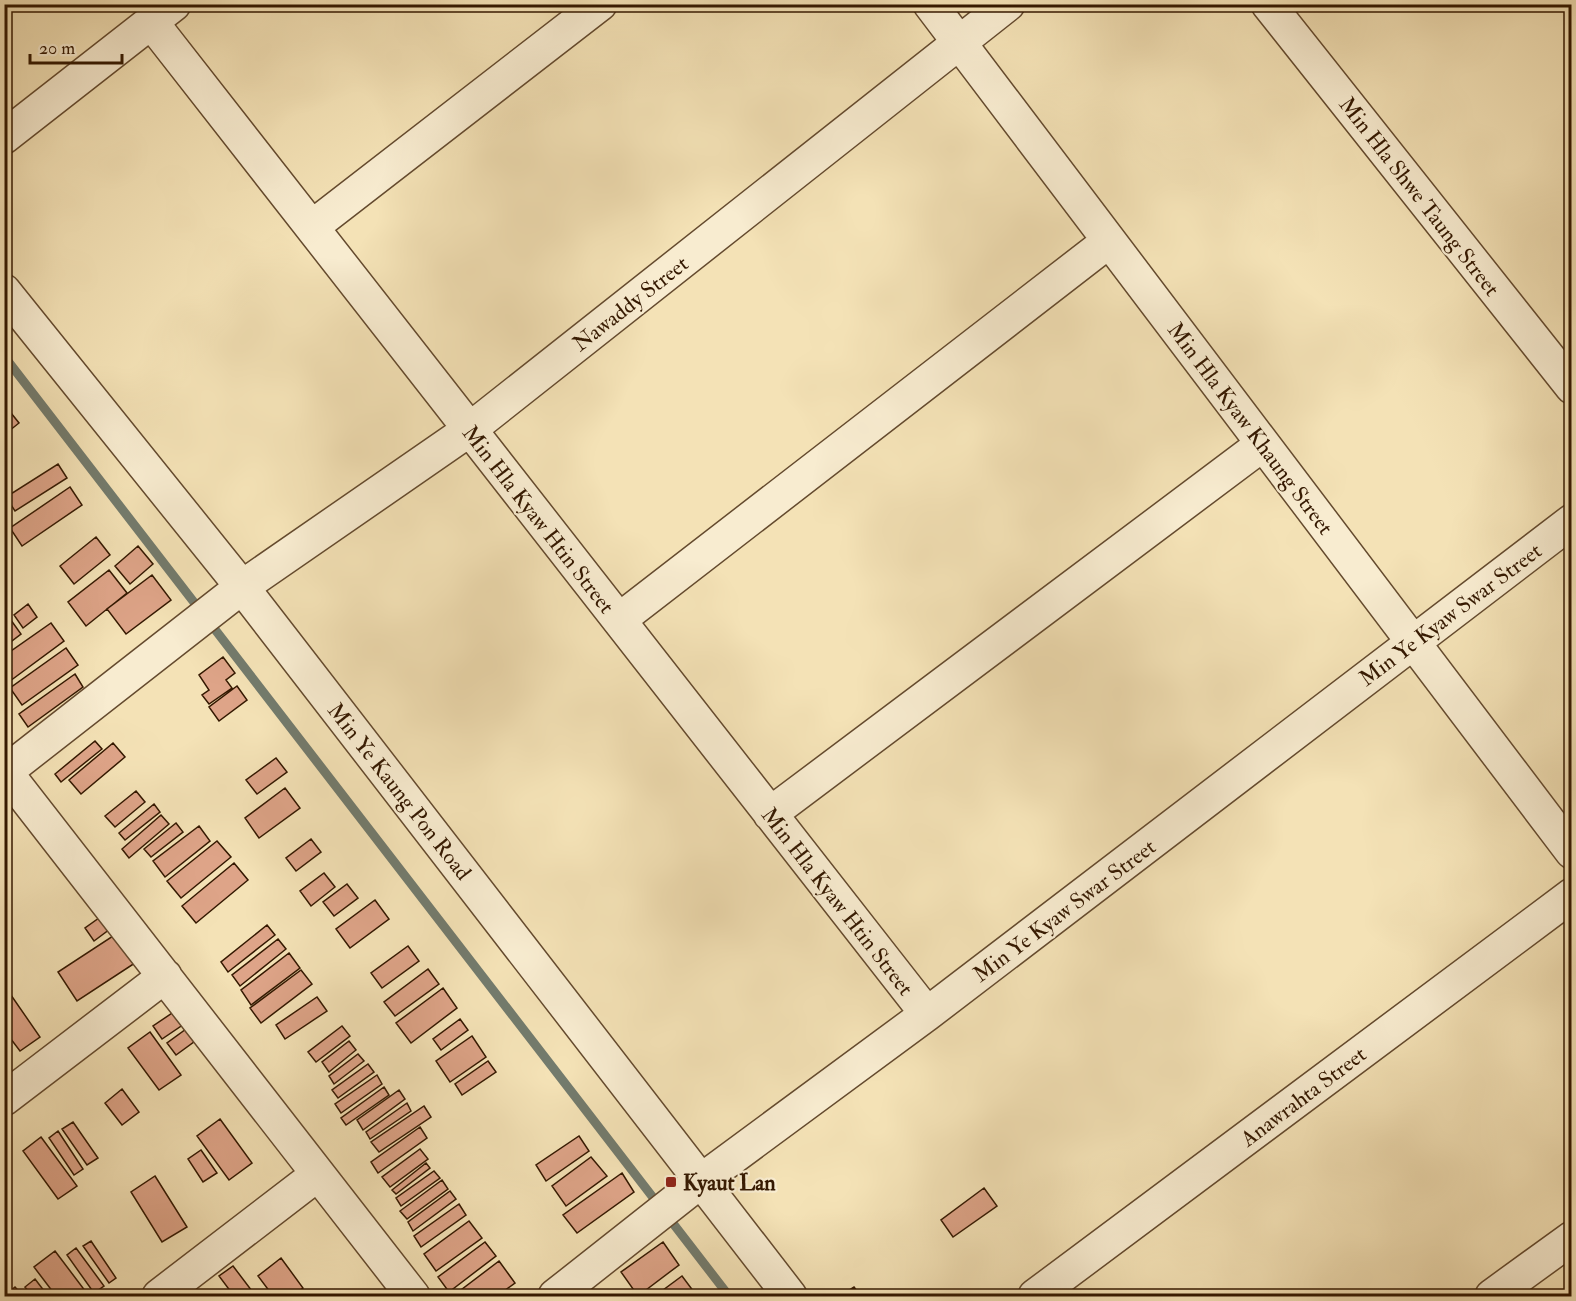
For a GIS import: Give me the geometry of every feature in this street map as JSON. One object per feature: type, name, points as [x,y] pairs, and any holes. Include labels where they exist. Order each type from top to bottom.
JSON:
[{"type":"street","points":[[312,227],[600,4]]},
{"type":"street","name":"Min Hla Kyaw Khaung Street","points":[[930,4],[1572,852]]},
{"type":"street","name":"Nawaddy Street","points":[[5,772],[242,587],[469,430],[1008,4]]},
{"type":"street","name":"Min Hla Shwe Taung Street","points":[[1268,4],[1572,387]]},
{"type":"street","points":[[4,137],[163,14]]},
{"type":"street","name":"Min Hla Kyaw Htin Street","points":[[163,14],[312,227],[927,1014]]},
{"type":"street","points":[[619,620],[1109,242]]},
{"type":"street","name":"Min Ye Kaung Pon Road","points":[[4,291],[242,587],[790,1296]]},
{"type":"street","points":[[770,814],[1263,444]]},
{"type":"street","name":"Min Ye Kyaw Swar Street","points":[[555,1296],[702,1180],[927,1014],[1572,521]]},
{"type":"street","points":[[5,772],[413,1296]]},
{"type":"street","name":"Anawrahta Street","points":[[1035,1296],[1572,895]]},
{"type":"street","points":[[4,1099],[165,976]]},
{"type":"street","points":[[159,1296],[318,1174]]},
{"type":"street","points":[[1492,1296],[1572,1238]]},
{"type":"building","points":[[7,408],[19,423],[4,435],[4,410]]},
{"type":"building","points":[[58,464],[67,478],[15,511],[6,497]]},
{"type":"building","points":[[70,487],[82,505],[22,546],[10,528]]},
{"type":"building","points":[[96,537],[110,555],[74,584],[60,566]]},
{"type":"building","points":[[138,546],[153,564],[130,584],[115,566]]},
{"type":"building","points":[[109,570],[127,593],[86,626],[68,602]]},
{"type":"building","points":[[152,575],[171,600],[126,634],[107,609]]},
{"type":"building","points":[[28,604],[37,617],[23,628],[14,615]]},
{"type":"building","points":[[8,616],[21,634],[4,647],[4,618]]},
{"type":"building","points":[[51,623],[64,641],[10,681],[4,673],[4,656]]},
{"type":"building","points":[[66,648],[78,665],[22,705],[10,688]]},
{"type":"building","points":[[223,657],[235,673],[226,680],[232,688],[209,704],[202,695],[209,690],[199,675]]},
{"type":"building","points":[[75,674],[83,687],[28,727],[19,714]]},
{"type":"building","points":[[237,686],[247,700],[219,721],[209,707]]},
{"type":"building","points":[[95,741],[102,749],[61,782],[55,774]]},
{"type":"building","points":[[113,743],[125,757],[81,794],[69,780]]},
{"type":"building","points":[[276,758],[287,772],[257,794],[246,780]]},
{"type":"building","points":[[285,788],[300,808],[259,838],[245,818]]},
{"type":"building","points":[[136,791],[145,802],[115,827],[105,816]]},
{"type":"building","points":[[154,804],[160,812],[125,840],[119,833]]},
{"type":"building","points":[[161,815],[169,824],[129,858],[122,849]]},
{"type":"building","points":[[176,823],[183,832],[151,857],[144,849]]},
{"type":"building","points":[[199,826],[210,841],[165,877],[153,861]]},
{"type":"building","points":[[311,839],[321,852],[296,871],[286,858]]},
{"type":"building","points":[[217,841],[231,857],[181,898],[167,881]]},
{"type":"building","points":[[234,863],[248,880],[196,923],[182,906]]},
{"type":"building","points":[[324,873],[335,887],[311,906],[300,891]]},
{"type":"building","points":[[347,884],[358,898],[334,916],[323,902]]},
{"type":"building","points":[[375,900],[389,919],[350,948],[336,929]]},
{"type":"building","points":[[106,913],[114,926],[94,941],[85,928]]},
{"type":"building","points":[[267,925],[275,935],[228,972],[221,962]]},
{"type":"building","points":[[116,934],[135,963],[77,1001],[58,972]]},
{"type":"building","points":[[278,939],[286,949],[240,986],[232,975]]},
{"type":"building","points":[[408,946],[419,961],[382,988],[371,973]]},
{"type":"building","points":[[289,953],[300,968],[251,1005],[241,990]]},
{"type":"building","points":[[428,969],[439,984],[395,1016],[384,1002]]},
{"type":"building","points":[[301,970],[312,984],[261,1023],[250,1008]]},
{"type":"building","points":[[4,985],[40,1037],[20,1051],[4,1030]]},
{"type":"building","points":[[443,988],[457,1008],[411,1043],[396,1023]]},
{"type":"building","points":[[317,997],[327,1011],[285,1039],[276,1025]]},
{"type":"building","points":[[181,1007],[190,1020],[162,1039],[153,1026]]},
{"type":"building","points":[[460,1019],[468,1030],[441,1050],[433,1039]]},
{"type":"building","points":[[193,1024],[202,1036],[176,1055],[167,1043]]},
{"type":"building","points":[[342,1026],[350,1036],[316,1062],[308,1052]]},
{"type":"building","points":[[150,1032],[181,1075],[159,1090],[128,1048]]},
{"type":"building","points":[[472,1036],[486,1057],[450,1082],[436,1061]]},
{"type":"building","points":[[349,1041],[356,1050],[329,1072],[322,1062]]},
{"type":"building","points":[[358,1054],[364,1061],[334,1084],[329,1076]]},
{"type":"building","points":[[488,1061],[496,1072],[462,1095],[455,1084]]},
{"type":"building","points":[[368,1064],[374,1072],[338,1098],[332,1090]]},
{"type":"building","points":[[377,1075],[382,1084],[341,1113],[335,1104]]},
{"type":"building","points":[[384,1087],[389,1095],[346,1125],[341,1118]]},
{"type":"building","points":[[122,1089],[139,1112],[122,1125],[105,1103]]},
{"type":"building","points":[[399,1090],[405,1099],[363,1130],[357,1120]]},
{"type":"building","points":[[407,1103],[411,1111],[370,1139],[366,1132]]},
{"type":"building","points":[[424,1106],[431,1117],[379,1152],[371,1142]]},
{"type":"building","points":[[220,1119],[252,1163],[229,1180],[197,1136]]},
{"type":"building","points":[[73,1122],[98,1158],[87,1165],[62,1129]]},
{"type":"building","points":[[420,1127],[427,1138],[378,1173],[371,1162]]},
{"type":"building","points":[[58,1131],[83,1169],[74,1175],[49,1138]]},
{"type":"building","points":[[579,1136],[589,1151],[546,1181],[536,1165]]},
{"type":"building","points":[[41,1137],[77,1186],[58,1199],[23,1151]]},
{"type":"building","points":[[420,1149],[428,1159],[390,1187],[382,1177]]},
{"type":"building","points":[[201,1150],[217,1173],[203,1182],[188,1159]]},
{"type":"building","points":[[591,1157],[607,1176],[566,1206],[552,1186]]},
{"type":"building","points":[[426,1163],[430,1168],[396,1194],[392,1190]]},
{"type":"building","points":[[434,1171],[440,1178],[401,1206],[396,1198]]},
{"type":"building","points":[[622,1173],[634,1192],[577,1233],[563,1215]]},
{"type":"building","points":[[155,1176],[187,1227],[162,1242],[131,1192]]},
{"type":"building","points":[[442,1180],[448,1189],[407,1219],[400,1211]]},
{"type":"building","points":[[984,1188],[997,1206],[953,1237],[941,1220]]},
{"type":"building","points":[[450,1191],[456,1199],[413,1231],[408,1222]]},
{"type":"building","points":[[459,1204],[466,1215],[421,1247],[414,1236]]},
{"type":"building","points":[[469,1221],[482,1238],[436,1271],[424,1254]]},
{"type":"building","points":[[91,1241],[116,1278],[109,1283],[83,1246]]},
{"type":"building","points":[[485,1242],[496,1256],[449,1292],[438,1277]]},
{"type":"building","points":[[663,1242],[679,1265],[638,1296],[621,1272]]},
{"type":"building","points":[[76,1248],[104,1286],[94,1293],[67,1255]]},
{"type":"building","points":[[55,1251],[89,1296],[56,1296],[34,1267]]},
{"type":"building","points":[[281,1258],[303,1288],[292,1296],[273,1296],[258,1276]]},
{"type":"building","points":[[499,1261],[515,1283],[497,1296],[453,1296]]},
{"type":"building","points":[[233,1266],[252,1291],[244,1296],[234,1296],[219,1276]]},
{"type":"building","points":[[682,1276],[697,1296],[655,1296]]},
{"type":"building","points":[[35,1279],[48,1296],[32,1296],[25,1287]]},
{"type":"building","points":[[15,1287],[23,1296],[4,1296]]},
{"type":"building","points":[[854,1287],[861,1296],[840,1296]]},
{"type":"waterway","points":[[4,356],[729,1296]]},
{"type":"place","name":"Kyaut Lan","points":[[671,1182]]}]
